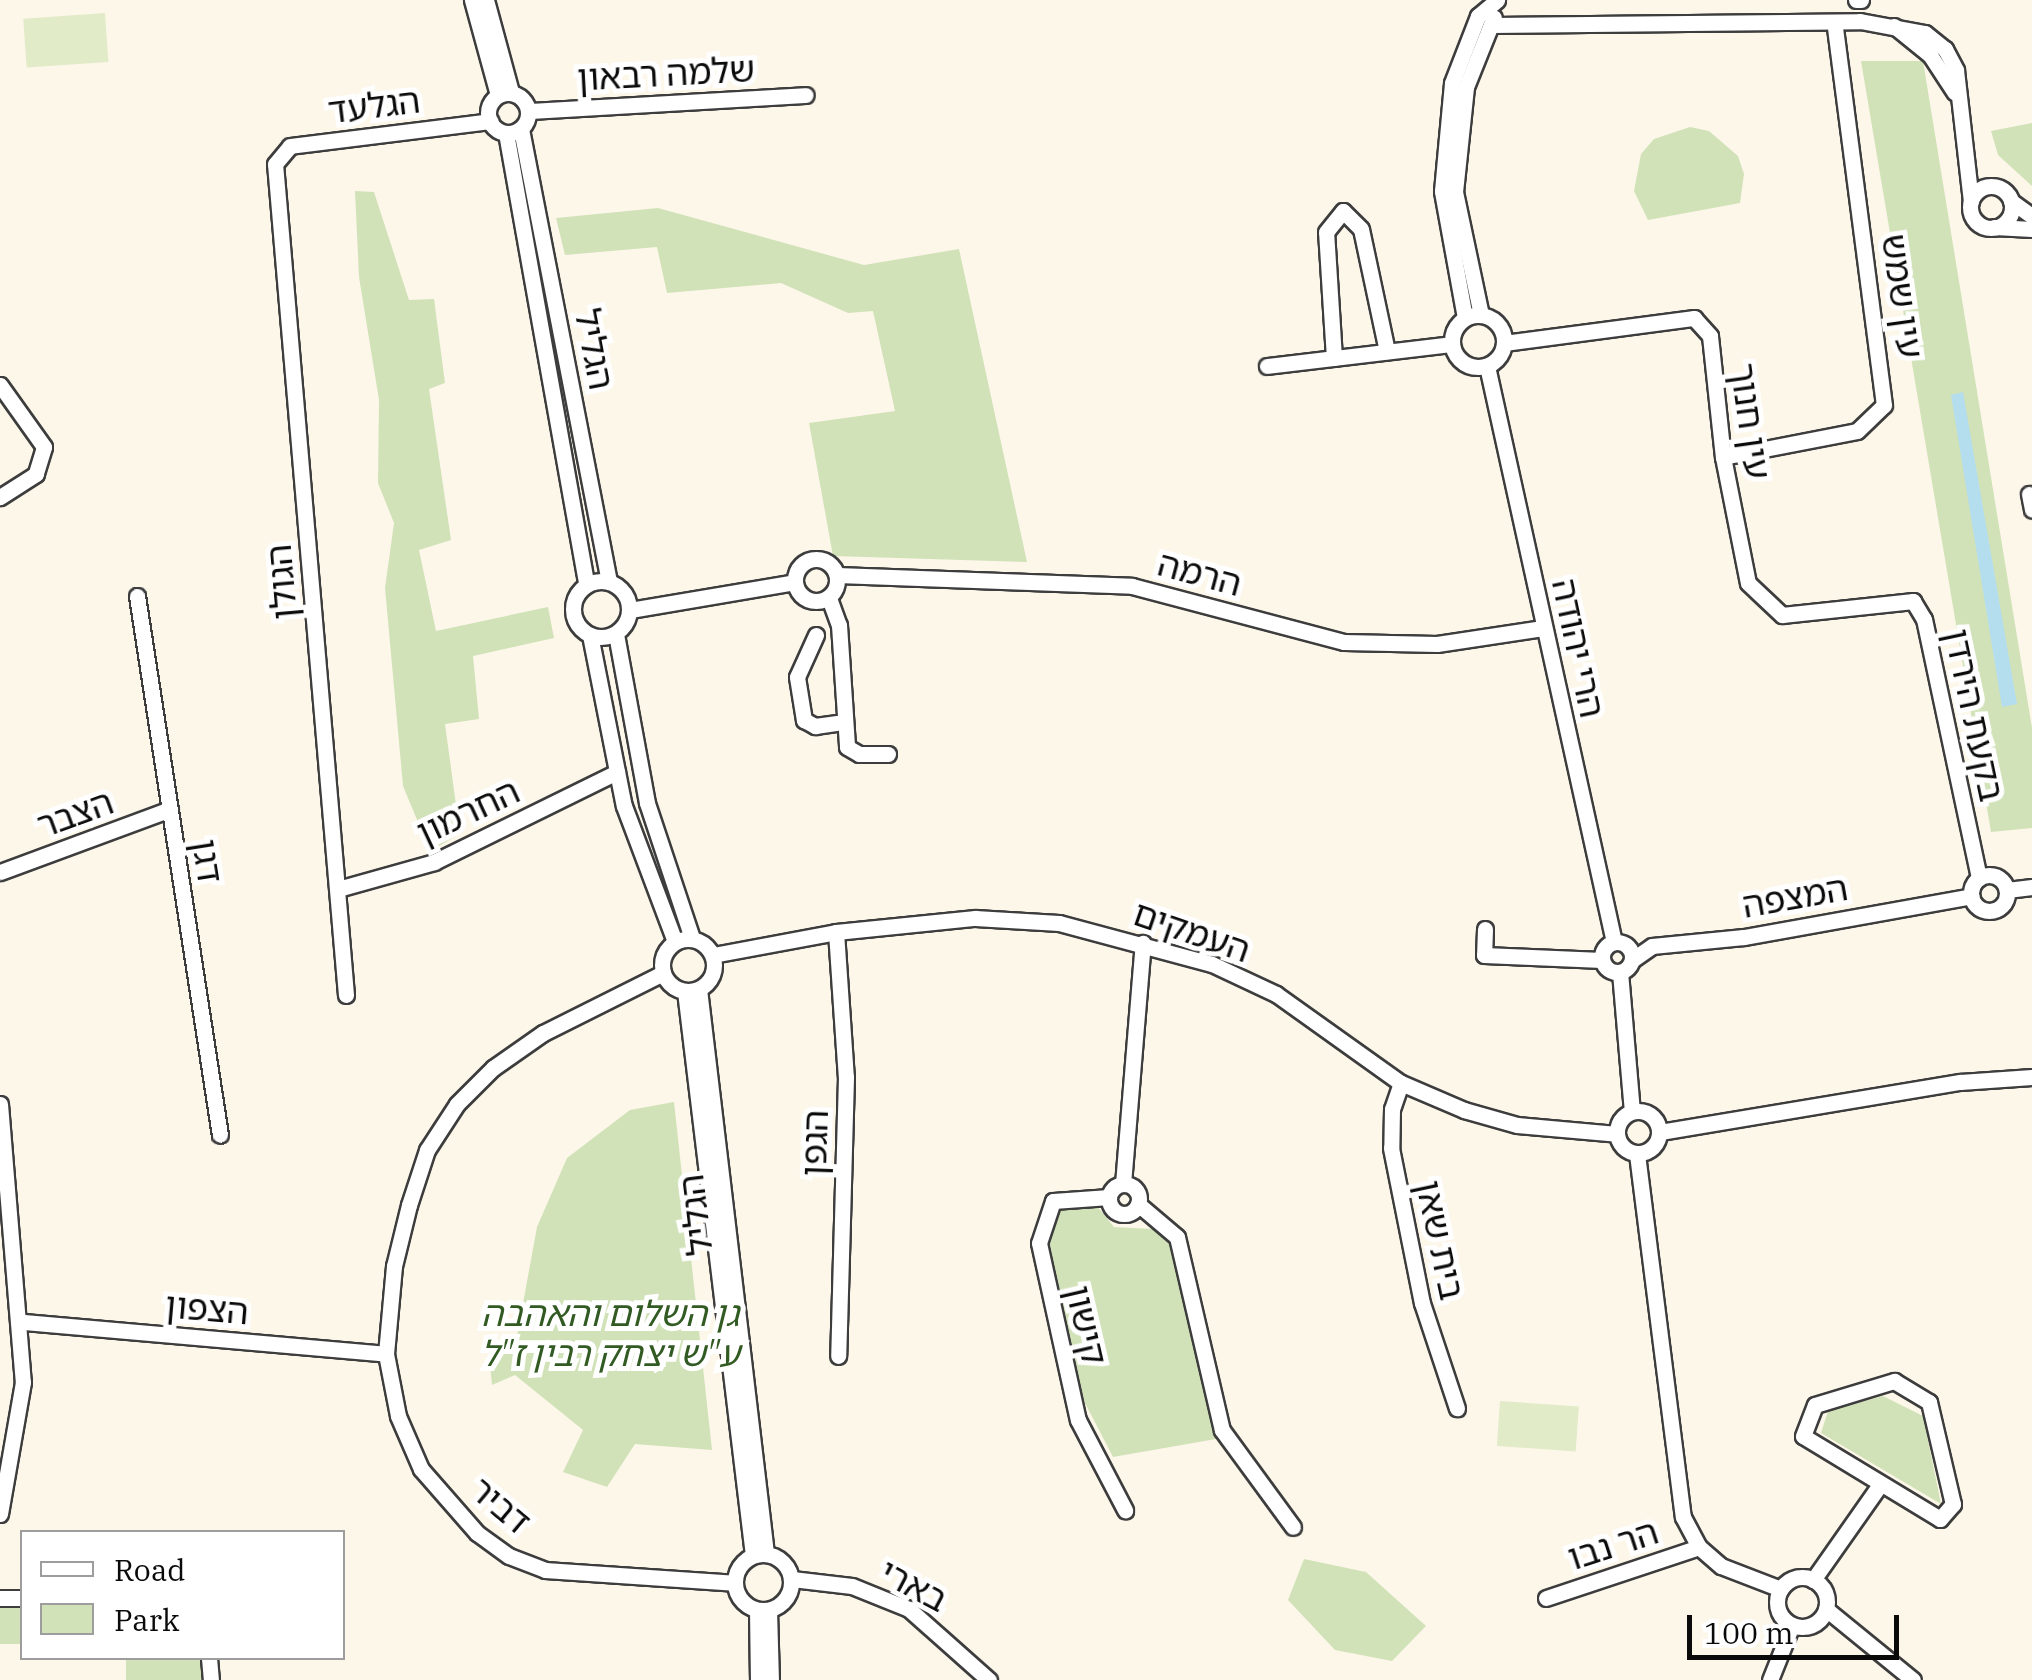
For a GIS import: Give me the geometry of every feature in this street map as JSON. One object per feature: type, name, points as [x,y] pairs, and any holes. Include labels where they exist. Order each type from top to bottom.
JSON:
[{"type":"street","points":[[472,0],[504,94],[529,111],[514,131],[490,121],[504,94],[486,0]]},
{"type":"street","points":[[1267,366],[1452,344],[1473,316],[1455,192],[1466,87],[1499,0]]},
{"type":"street","points":[[1473,316],[1442,191],[1452,83],[1478,16],[1499,0]]},
{"type":"street","points":[[1491,26],[1834,22],[1894,26],[1930,56],[1956,95],[1975,220],[1994,227],[2032,229]]},
{"type":"street","name":"עין שמש","points":[[1723,456],[1857,431],[1884,405],[1834,22]]},
{"type":"street","name":"שלמה רבאון","points":[[529,111],[806,95]]},
{"type":"street","name":"הגלעד","points":[[274,164],[290,146],[490,121]]},
{"type":"street","name":"הגליל","points":[[514,131],[609,581]]},
{"type":"street","name":"הגליל","points":[[514,131],[586,584]]},
{"type":"street","points":[[1966,149],[2010,202],[2032,216]]},
{"type":"street","name":"הגולן","points":[[274,164],[346,995]]},
{"type":"street","points":[[1971,201],[1984,187],[1998,187]]},
{"type":"street","points":[[1994,227],[2006,220],[2010,202]]},
{"type":"street","points":[[1334,358],[1326,232],[1344,211],[1360,228],[1387,351]]},
{"type":"street","points":[[1452,344],[1464,363],[1487,366],[1504,343],[1499,325],[1473,316]]},
{"type":"street","name":"עין חנוך","points":[[1504,343],[1694,318],[1710,336],[1723,456],[1748,583],[1765,600]]},
{"type":"street","name":"הרי יהודה","points":[[1487,366],[1614,942]]},
{"type":"street","points":[[0,385],[44,446],[36,474],[0,498]]},
{"type":"street","points":[[829,598],[806,600],[795,582],[800,566],[813,559],[828,562],[838,575],[829,598],[838,625],[842,722],[854,752],[888,754]]},
{"type":"street","name":"הרמה","points":[[838,575],[1132,586],[1344,642],[1437,644],[1543,628]]},
{"type":"street","points":[[675,942],[617,772],[590,635],[572,610],[586,584],[609,581],[626,595],[630,610],[616,634],[647,803],[692,938],[713,955],[713,974],[692,990],[664,973],[664,956],[675,942],[692,938]]},
{"type":"street","points":[[630,610],[795,582]]},
{"type":"street","name":"דגן","points":[[137,596],[220,1135]]},
{"type":"street","name":"בקעת הירדן","points":[[1765,600],[1782,614],[1913,601],[1924,619],[1979,878]]},
{"type":"street","points":[[590,635],[616,634]]},
{"type":"street","points":[[816,635],[797,677],[804,720],[815,726],[842,722]]},
{"type":"street","name":"החרמון","points":[[338,888],[434,862],[617,772]]},
{"type":"street","name":"הצבר","points":[[0,872],[170,809]]},
{"type":"street","points":[[1996,877],[2007,890],[2004,903],[1991,912],[1977,907],[1971,896],[1979,878],[1996,877]]},
{"type":"street","points":[[2007,890],[2032,886]]},
{"type":"street","name":"המצפה","points":[[1626,966],[1652,946],[1744,937],[1971,896]]},
{"type":"street","name":"העמקים","points":[[713,955],[836,932],[1020,918],[1143,943],[1276,994],[1400,1083],[1517,1125],[1617,1134]]},
{"type":"street","points":[[1485,929],[1484,955],[1602,960],[1626,966]]},
{"type":"street","name":"הגפן","points":[[836,932],[846,1077],[838,1356]]},
{"type":"street","points":[[1602,960],[1614,942],[1626,945],[1632,1112]]},
{"type":"street","points":[[1138,1204],[1119,1212],[1109,1197],[1123,1184],[1143,943]]},
{"type":"street","name":"דביר","points":[[664,973],[543,1033],[493,1068],[456,1104],[426,1150],[409,1205],[394,1266],[386,1354],[398,1416],[421,1468],[477,1534],[509,1556],[545,1570],[734,1583]]},
{"type":"street","name":"הגליל","points":[[692,990],[759,1554]]},
{"type":"street","points":[[1660,1132],[1940,1084],[2032,1077]]},
{"type":"street","name":"בית שאן","points":[[1400,1083],[1392,1109],[1391,1148],[1422,1303],[1457,1408]]},
{"type":"street","points":[[0,1104],[23,1322],[23,1382],[0,1514]]},
{"type":"street","points":[[1632,1112],[1651,1115],[1660,1132],[1655,1146],[1637,1154],[1622,1146],[1617,1134],[1620,1120],[1632,1112]]},
{"type":"street","points":[[1637,1154],[1675,1484],[1698,1546],[1721,1566],[1781,1590]]},
{"type":"street","points":[[1123,1184],[1136,1190],[1138,1204],[1177,1237],[1222,1430],[1293,1528]]},
{"type":"street","name":"קישון","points":[[1109,1197],[1053,1201],[1039,1242],[1078,1420],[1124,1510]]},
{"type":"street","name":"הצפון","points":[[23,1322],[386,1354]]},
{"type":"street","points":[[1894,1381],[1929,1402],[1953,1504],[1940,1519],[1879,1486],[1803,1436],[1816,1405],[1894,1381]]},
{"type":"street","points":[[1813,1580],[1879,1486]]},
{"type":"street","name":"הר נבו","points":[[1546,1598],[1698,1546]]},
{"type":"street","points":[[759,1554],[784,1562],[792,1579],[788,1596],[763,1610],[742,1601],[734,1583],[738,1568],[759,1554]]},
{"type":"street","name":"בארי","points":[[792,1579],[852,1586],[909,1609],[990,1680]]},
{"type":"street","points":[[1792,1580],[1813,1580],[1825,1592],[1826,1610],[1816,1623],[1792,1625],[1778,1606],[1781,1590],[1792,1580]]},
{"type":"street","points":[[758,1680],[763,1610]]},
{"type":"street","points":[[763,1610],[771,1680]]},
{"type":"street","points":[[1826,1610],[1913,1680]]},
{"type":"street","points":[[1770,1680],[1792,1625]]},
{"type":"green space","points":[[105,13],[108,62],[27,68],[23,19]]},
{"type":"green space","points":[[1861,61],[1923,61],[2032,728],[2032,828],[1991,832]]},
{"type":"green space","points":[[2032,123],[2032,186],[1998,155],[1991,131]]},
{"type":"green space","points":[[1690,127],[1709,131],[1738,156],[1744,174],[1740,203],[1648,220],[1634,191],[1641,154],[1654,139]]},
{"type":"green space","points":[[355,191],[374,192],[409,300],[434,299],[445,383],[429,389],[451,540],[419,550],[436,631],[548,607],[554,638],[473,656],[479,719],[445,724],[460,834],[430,851],[403,786],[385,588],[394,523],[378,483],[379,400],[359,277]]},
{"type":"green space","points":[[658,208],[864,265],[959,249],[1027,562],[833,556],[809,423],[895,411],[873,311],[848,313],[781,283],[667,293],[657,247],[565,255],[556,218]]},
{"type":"green space","name":"גן השלום והאהבה ע\"ש יצחק רבין ז\"ל","points":[[674,1102],[712,1450],[635,1444],[607,1487],[563,1472],[583,1430],[515,1375],[492,1385],[489,1354],[515,1347],[537,1227],[567,1158],[630,1110]]},
{"type":"green space","points":[[1064,1206],[1097,1206],[1114,1227],[1153,1229],[1171,1246],[1216,1439],[1113,1457],[1085,1403],[1058,1313],[1047,1241],[1051,1219]]},
{"type":"green space","points":[[1883,1396],[1923,1416],[1941,1504],[1821,1433],[1828,1411]]},
{"type":"green space","points":[[1500,1401],[1579,1407],[1576,1451],[1497,1446]]},
{"type":"green space","points":[[1304,1559],[1366,1572],[1426,1626],[1392,1661],[1335,1650],[1288,1600]]},
{"type":"green space","points":[[0,1598],[20,1598],[20,1644],[0,1644]]},
{"type":"green space","points":[[126,1660],[209,1660],[209,1680],[126,1680]]},
{"type":"water","points":[[1963,392],[2017,704],[2002,707],[1951,395]]}]
